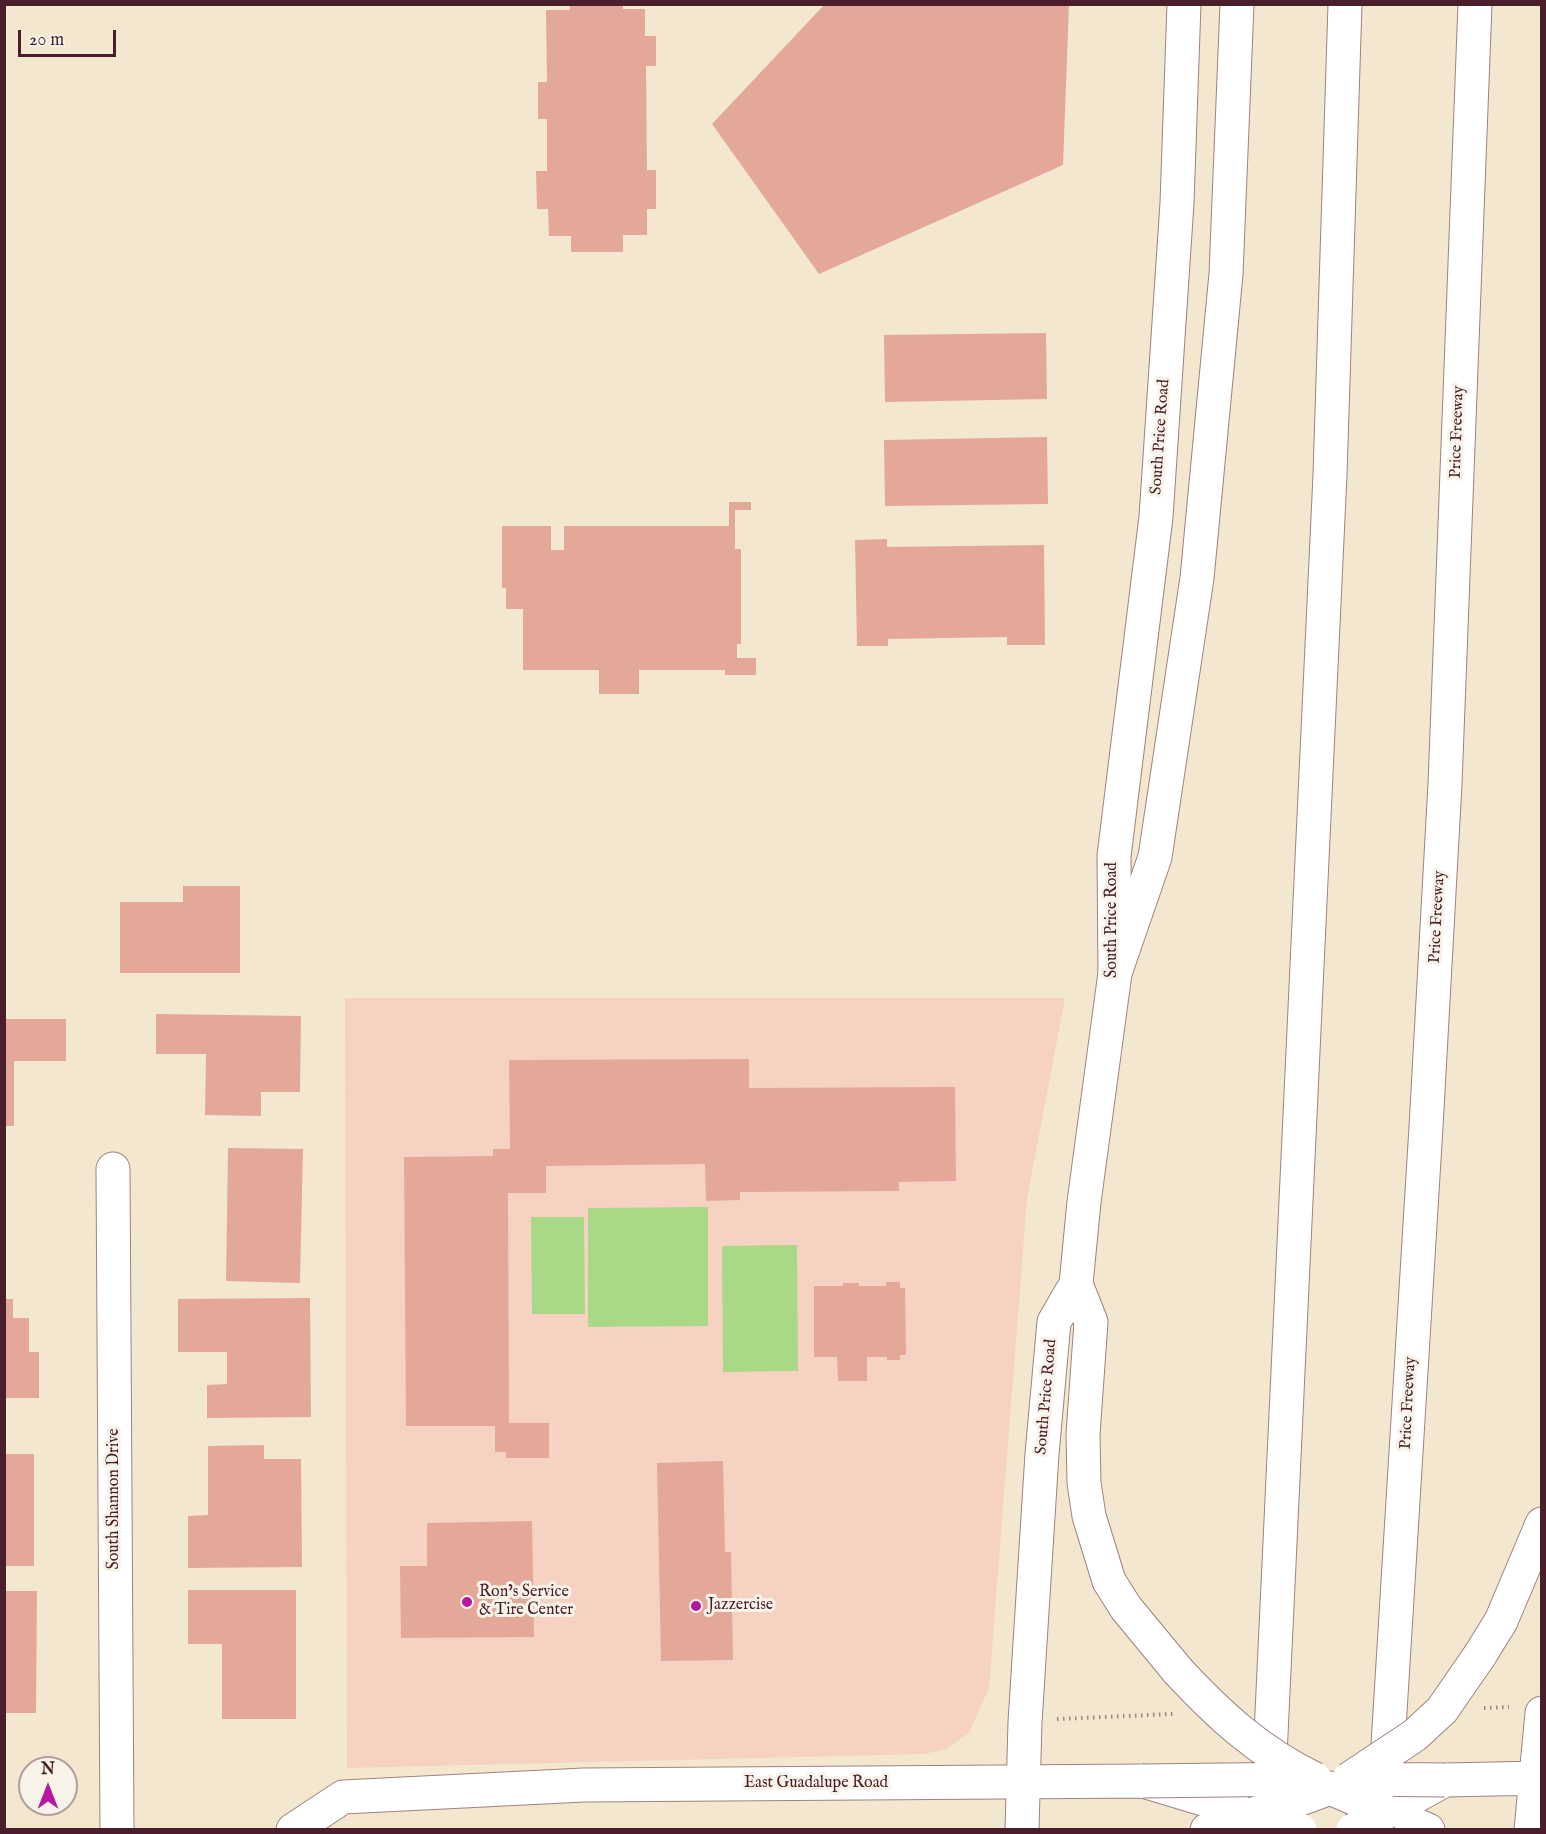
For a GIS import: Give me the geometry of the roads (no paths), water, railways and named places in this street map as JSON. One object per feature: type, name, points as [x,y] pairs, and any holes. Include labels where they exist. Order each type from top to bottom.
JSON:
[{"type":"main road","name":"South Price Road","points":[[1022,1830],[1025,1722],[1042,1454],[1054,1323],[1076,1284],[1084,1203],[1114,973],[1114,856],[1155,517],[1177,203],[1184,4]]},
{"type":"main road","points":[[1114,973],[1155,857],[1197,578],[1226,273],[1237,4]]},
{"type":"main road","points":[[1260,1822],[1330,476],[1345,4]]},
{"type":"main road","name":"Price Freeway","points":[[1385,1821],[1445,784],[1475,4]]},
{"type":"main road","name":"South Shannon Drive","points":[[113,1169],[117,1830]]},
{"type":"main road","points":[[1076,1284],[1091,1322],[1083,1434],[1084,1483],[1089,1516],[1110,1581],[1126,1608],[1178,1671],[1218,1714],[1287,1766],[1331,1782],[1385,1821],[1428,1830]]},
{"type":"main road","points":[[1260,1822],[1415,1735],[1442,1710],[1501,1621],[1542,1524]]},
{"type":"main road","points":[[1530,1710],[1538,1778],[1531,1830]]},
{"type":"main road","name":"East Guadalupe Road","points":[[293,1830],[343,1797],[584,1785],[1331,1782],[1538,1778]]},
{"type":"main road","points":[[1353,1830],[1385,1821],[1445,1780]]},
{"type":"main road","points":[[1143,1781],[1260,1822]]},
{"type":"main road","points":[[1207,1830],[1241,1816],[1300,1830]]},
{"type":"place","name":"Ron’s Service & Tire Center","points":[[467,1602]]},
{"type":"place","name":"Jazzercise","points":[[696,1606]]}]
